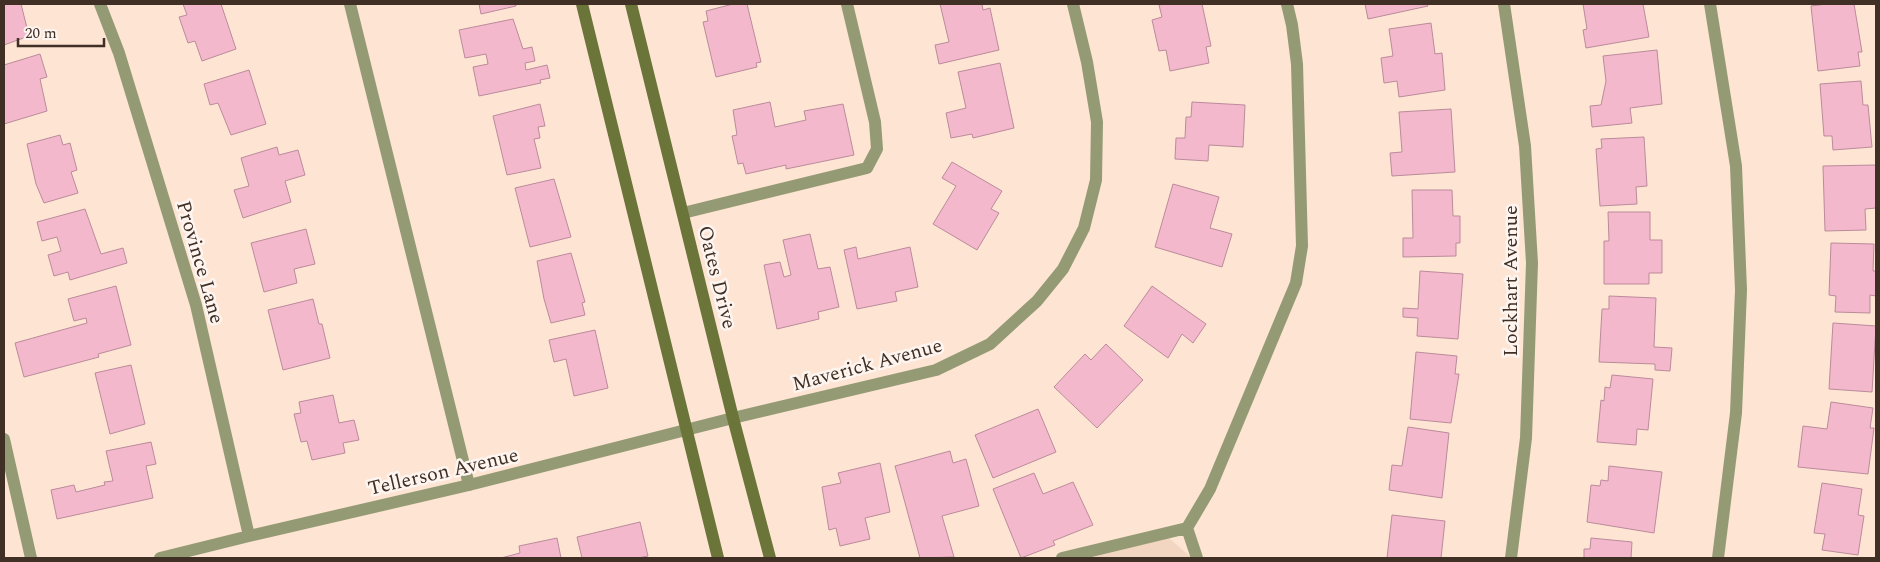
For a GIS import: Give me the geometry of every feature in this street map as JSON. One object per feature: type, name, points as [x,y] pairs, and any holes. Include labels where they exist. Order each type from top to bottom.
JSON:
[{"type":"main road","points":[[582,4],[718,558]]},
{"type":"main road","name":"Oates Drive","points":[[631,4],[733,418],[770,558]]},
{"type":"street","name":"Province Lane","points":[[100,4],[119,53],[196,305],[249,536]]},
{"type":"street","points":[[350,4],[469,485]]},
{"type":"street","points":[[683,213],[867,168],[877,149],[875,122],[847,4]]},
{"type":"street","name":"Maverick Avenue","points":[[733,418],[936,370],[990,344],[1037,301],[1063,269],[1084,228],[1096,180],[1097,122],[1088,62],[1073,4]]},
{"type":"street","points":[[1062,558],[1187,528],[1210,489],[1296,283],[1302,246],[1297,64],[1292,24],[1287,4]]},
{"type":"street","name":"Lockhart Avenue","points":[[1504,4],[1525,146],[1532,263],[1526,438],[1511,558]]},
{"type":"street","points":[[1710,4],[1736,166],[1741,290],[1736,414],[1718,558]]},
{"type":"street","name":"Tellerson Avenue","points":[[160,558],[469,485],[733,418]]},
{"type":"street","points":[[4,439],[31,558]]},
{"type":"street","points":[[1187,528],[1197,558]]},
{"type":"shaded area","points":[[1164,534],[1192,558],[1065,558]]},
{"type":"building","points":[[4,4],[21,4],[29,36],[4,45]]},
{"type":"building","points":[[183,4],[221,4],[236,49],[202,61],[195,41],[188,43],[179,17],[187,15]]},
{"type":"building","points":[[479,4],[516,4],[516,6],[481,14]]},
{"type":"building","points":[[733,4],[747,4],[761,62],[756,63],[757,67],[716,77],[703,22],[708,21],[706,11]]},
{"type":"building","points":[[940,4],[982,4],[983,10],[990,8],[999,50],[939,64],[935,45],[949,42]]},
{"type":"building","points":[[1202,4],[1211,46],[1206,47],[1209,63],[1170,71],[1166,50],[1159,51],[1152,20],[1162,17],[1159,5]]},
{"type":"building","points":[[1365,4],[1427,4],[1428,6],[1368,19]]},
{"type":"building","points":[[1583,4],[1643,4],[1649,37],[1586,48],[1583,30],[1587,29]]},
{"type":"building","points":[[1854,4],[1862,52],[1858,52],[1860,66],[1818,71],[1811,6]]},
{"type":"building","points":[[513,19],[523,49],[532,47],[535,61],[525,63],[526,70],[547,65],[550,78],[540,80],[541,83],[479,96],[473,67],[488,64],[486,54],[465,58],[459,30]]},
{"type":"building","points":[[1431,23],[1435,54],[1442,53],[1445,90],[1399,97],[1397,81],[1384,83],[1381,58],[1393,56],[1389,29]]},
{"type":"building","points":[[1657,50],[1662,104],[1630,108],[1632,123],[1592,127],[1590,106],[1601,105],[1606,81],[1603,56]]},
{"type":"building","points":[[40,54],[47,77],[40,79],[47,111],[4,124],[4,65]]},
{"type":"building","points":[[1000,63],[1014,128],[973,138],[972,134],[951,138],[946,113],[966,108],[958,72]]},
{"type":"building","points":[[249,70],[266,124],[231,135],[218,103],[210,105],[204,84]]},
{"type":"building","points":[[1861,81],[1863,105],[1868,105],[1872,147],[1833,150],[1832,136],[1824,136],[1820,84]]},
{"type":"building","points":[[770,102],[775,127],[806,120],[804,111],[843,104],[854,155],[786,169],[786,165],[746,174],[743,163],[738,164],[732,136],[737,135],[733,110]]},
{"type":"building","points":[[1192,102],[1245,105],[1243,147],[1209,145],[1208,161],[1175,159],[1176,138],[1185,138],[1186,117],[1191,117]]},
{"type":"building","points":[[540,104],[545,126],[538,127],[540,138],[534,139],[541,168],[507,175],[493,116]]},
{"type":"building","points":[[1451,109],[1455,172],[1392,176],[1390,153],[1402,152],[1399,112]]},
{"type":"building","points":[[60,135],[63,145],[70,143],[77,170],[71,172],[78,193],[44,203],[36,184],[27,144]]},
{"type":"building","points":[[1644,137],[1647,186],[1636,187],[1637,204],[1600,206],[1596,149],[1602,148],[1601,139]]},
{"type":"building","points":[[277,147],[279,155],[298,150],[305,175],[285,181],[291,202],[243,218],[234,190],[249,186],[241,158]]},
{"type":"building","points":[[952,162],[1002,191],[991,209],[999,213],[977,250],[933,224],[956,186],[942,178]]},
{"type":"building","points":[[1876,165],[1876,208],[1865,209],[1866,230],[1825,231],[1823,166]]},
{"type":"building","points":[[554,179],[571,237],[530,247],[515,188]]},
{"type":"building","points":[[1173,184],[1219,197],[1210,228],[1232,234],[1222,267],[1155,247]]},
{"type":"building","points":[[1412,190],[1452,190],[1453,216],[1460,216],[1460,243],[1456,243],[1456,256],[1403,257],[1403,238],[1413,238]]},
{"type":"building","points":[[85,209],[101,254],[123,248],[127,263],[70,280],[68,272],[54,276],[48,255],[61,251],[57,237],[42,241],[37,222]]},
{"type":"building","points":[[1608,212],[1650,212],[1650,240],[1662,240],[1662,273],[1649,273],[1649,284],[1604,284],[1604,241],[1609,241]]},
{"type":"building","points":[[306,229],[315,264],[294,269],[297,283],[264,292],[251,243]]},
{"type":"building","points":[[810,234],[818,269],[830,267],[839,307],[818,312],[819,319],[777,329],[764,265],[780,262],[784,277],[791,275],[783,240]]},
{"type":"building","points":[[1831,243],[1874,244],[1873,271],[1876,271],[1876,296],[1870,295],[1870,313],[1835,312],[1836,296],[1829,295]]},
{"type":"building","points":[[856,247],[858,259],[910,247],[918,287],[895,292],[897,301],[857,309],[844,250]]},
{"type":"building","points":[[571,253],[585,302],[582,303],[585,315],[551,323],[544,299],[537,261]]},
{"type":"building","points":[[1420,271],[1463,274],[1458,339],[1417,336],[1418,318],[1403,317],[1403,308],[1418,309]]},
{"type":"building","points":[[116,286],[131,345],[98,354],[99,357],[24,377],[15,343],[87,323],[86,318],[74,321],[68,299]]},
{"type":"building","points":[[1152,286],[1206,324],[1193,343],[1182,334],[1168,358],[1124,326]]},
{"type":"building","points":[[1609,296],[1656,298],[1654,347],[1672,348],[1670,371],[1655,370],[1655,364],[1599,362],[1602,309],[1609,309]]},
{"type":"building","points":[[313,299],[319,324],[322,324],[330,358],[283,370],[268,310]]},
{"type":"building","points":[[1833,323],[1876,326],[1872,392],[1829,389]]},
{"type":"building","points":[[595,330],[608,388],[574,396],[566,359],[554,362],[549,340]]},
{"type":"building","points":[[1106,344],[1143,380],[1097,428],[1054,387],[1085,354],[1091,360]]},
{"type":"building","points":[[1416,352],[1457,356],[1455,374],[1459,374],[1451,423],[1410,419]]},
{"type":"building","points":[[131,365],[145,424],[110,434],[95,373]]},
{"type":"building","points":[[1612,375],[1653,379],[1648,430],[1637,429],[1636,445],[1597,442],[1601,400],[1604,401],[1605,387],[1610,388]]},
{"type":"building","points":[[333,395],[339,423],[354,420],[359,440],[343,443],[345,453],[312,460],[307,441],[301,442],[294,414],[301,413],[299,402]]},
{"type":"building","points":[[1831,402],[1873,408],[1870,428],[1874,428],[1868,474],[1798,467],[1803,426],[1827,429]]},
{"type":"building","points":[[1038,409],[1056,452],[993,478],[975,435]]},
{"type":"building","points":[[1408,427],[1449,433],[1442,498],[1389,490],[1392,465],[1402,466]]},
{"type":"building","points":[[151,442],[156,464],[146,466],[153,498],[57,519],[51,490],[74,485],[76,492],[105,485],[104,482],[113,481],[106,451]]},
{"type":"building","points":[[950,451],[953,463],[966,459],[979,506],[942,516],[954,557],[920,558],[895,466]]},
{"type":"building","points":[[880,463],[890,512],[865,518],[870,539],[840,546],[836,528],[829,530],[822,487],[841,483],[838,473]]},
{"type":"building","points":[[1609,466],[1662,472],[1654,533],[1587,522],[1591,485],[1600,486],[1601,480],[1608,481]]},
{"type":"building","points":[[1034,473],[1043,494],[1073,482],[1093,525],[1053,541],[1055,545],[1021,558],[993,489]]},
{"type":"building","points":[[1822,483],[1862,489],[1858,515],[1864,516],[1858,555],[1822,550],[1825,534],[1814,533]]},
{"type":"building","points":[[1392,515],[1445,521],[1441,558],[1387,558]]},
{"type":"building","points":[[640,522],[648,556],[638,558],[582,558],[577,537]]},
{"type":"building","points":[[557,538],[561,558],[501,558],[520,553],[519,546]]},
{"type":"building","points":[[1591,538],[1632,542],[1631,558],[1584,558],[1584,549],[1590,549]]}]
